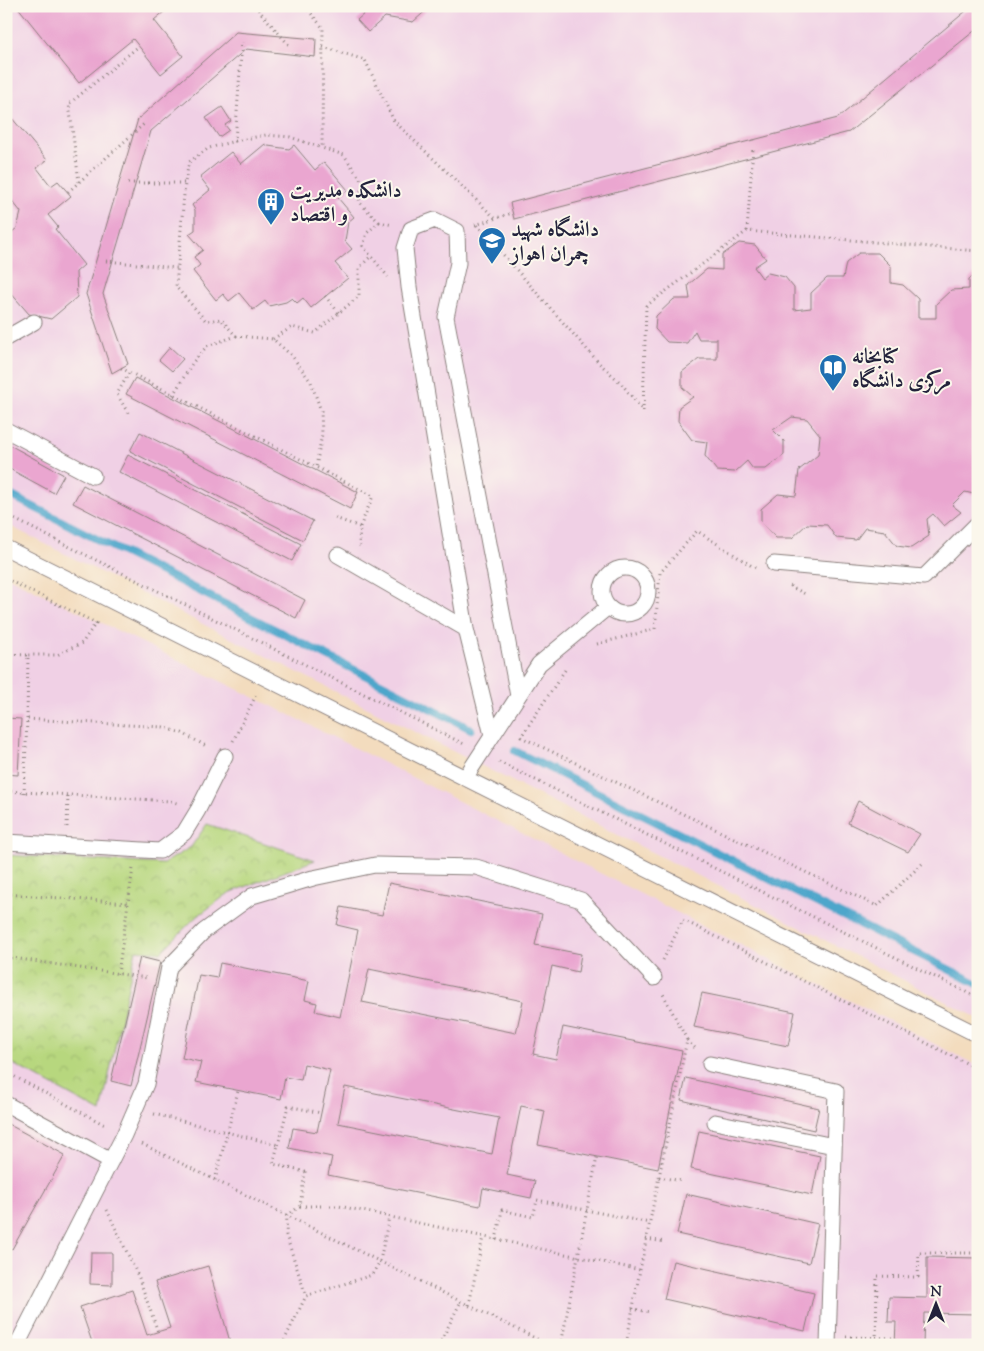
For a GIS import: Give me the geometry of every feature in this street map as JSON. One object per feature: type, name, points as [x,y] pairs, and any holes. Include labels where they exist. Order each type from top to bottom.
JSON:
[{"type":"lane","points":[[492,735],[466,629],[409,287],[405,248],[411,229],[435,220],[457,231],[458,263],[446,317],[518,696]]},
{"type":"lane","points":[[6,338],[34,322]]},
{"type":"lane","points":[[6,430],[94,476]]},
{"type":"lane","points":[[769,568],[924,578],[978,524]]},
{"type":"lane","points":[[6,548],[978,1035]]},
{"type":"lane","points":[[338,555],[466,629]]},
{"type":"lane","points":[[465,778],[539,664],[608,607]]},
{"type":"lane","points":[[6,842],[160,850],[184,833],[198,810],[225,756]]},
{"type":"lane","points":[[17,1345],[124,1135],[146,1084],[169,967],[204,931],[252,896],[313,878],[374,865],[476,867],[581,900],[654,978]]},
{"type":"lane","points":[[710,1064],[836,1091],[828,1341]]},
{"type":"lane","points":[[6,1104],[111,1161]]},
{"type":"lane","points":[[715,1122],[834,1146]]},
{"type":"path","points":[[255,6],[289,45]]},
{"type":"path","points":[[305,6],[323,28],[322,148]]},
{"type":"path","points":[[235,141],[242,42]]},
{"type":"path","points":[[79,182],[69,104],[139,46]]},
{"type":"path","points":[[323,47],[364,60],[394,121],[495,218]]},
{"type":"path","points":[[68,192],[145,123]]},
{"type":"path","points":[[236,336],[221,318],[206,321],[176,287],[185,183],[189,162],[209,148],[266,135],[290,137],[344,155],[365,186],[358,194],[360,203],[379,222],[367,233],[364,246],[390,279]]},
{"type":"path","points":[[747,231],[753,149]]},
{"type":"path","points":[[128,183],[185,183]]},
{"type":"path","points":[[457,231],[512,213]]},
{"type":"path","points":[[476,224],[599,363],[621,383],[643,411],[646,306],[747,231],[978,251]]},
{"type":"path","points":[[273,339],[292,326],[315,333],[339,313],[359,296],[359,268],[371,256]]},
{"type":"path","points":[[106,261],[177,268]]},
{"type":"path","points":[[325,296],[339,313]]},
{"type":"path","points":[[173,395],[193,362],[207,346],[236,336],[273,339],[292,356],[311,382],[321,411],[322,434],[316,467]]},
{"type":"path","points":[[121,368],[373,496],[360,527],[359,544],[365,551]]},
{"type":"path","points":[[128,413],[117,394],[129,373]]},
{"type":"path","points":[[335,518],[360,527]]},
{"type":"path","points":[[588,646],[654,628],[660,573],[697,531],[769,568]]},
{"type":"path","points":[[6,579],[96,623],[82,643],[56,656],[6,654]]},
{"type":"path","points":[[790,586],[807,595]]},
{"type":"path","points":[[24,793],[28,655]]},
{"type":"path","points":[[568,665],[521,737],[877,906],[923,863]]},
{"type":"path","points":[[27,719],[162,727],[182,733],[225,756],[264,677]]},
{"type":"path","points":[[6,792],[170,802],[198,810]]},
{"type":"path","points":[[66,845],[68,795]]},
{"type":"path","points":[[118,974],[136,849]]},
{"type":"path","points":[[6,894],[128,903]]},
{"type":"path","points":[[626,1345],[687,1040],[654,978],[682,920],[978,1069]]},
{"type":"path","points":[[6,957],[167,981]]},
{"type":"path","points":[[6,1072],[124,1135],[549,1345]]},
{"type":"path","points":[[215,1180],[238,1091]]},
{"type":"path","points":[[300,1206],[306,1172],[273,1164],[288,1106],[321,1113]]},
{"type":"path","points":[[135,1110],[278,1145]]},
{"type":"path","points":[[561,1345],[596,1157]]},
{"type":"path","points":[[659,1177],[682,1181]]},
{"type":"path","points":[[97,1188],[139,1278],[158,1332]]},
{"type":"path","points":[[496,1240],[502,1210],[533,1217],[537,1200],[650,1223]]},
{"type":"path","points":[[282,1345],[306,1296],[286,1235],[287,1216],[300,1206],[339,1206],[640,1270]]},
{"type":"path","points":[[306,1296],[372,1275],[380,1262],[389,1217]]},
{"type":"path","points":[[469,1305],[483,1237]]},
{"type":"path","points":[[646,1239],[665,1242]]},
{"type":"path","points":[[876,1345],[877,1276],[918,1277],[919,1253],[978,1254]]},
{"type":"path","points":[[439,1345],[460,1301]]},
{"type":"path","points":[[632,1308],[650,1312]]},
{"type":"path","points":[[828,1341],[896,1338]]},
{"type":"shaded area","name":"دانشگاه شهید چمران اهواز","points":[[6,6],[978,6],[978,1018],[6,524]]},
{"type":"shaded area","points":[[6,576],[288,714],[978,1066],[978,1345],[6,1345]]},
{"type":"green space","points":[[207,824],[315,860],[229,893],[195,918],[161,952],[136,950],[101,1112],[6,1060],[6,855],[163,864],[191,847]]},
{"type":"building","points":[[17,6],[171,6],[154,20],[183,56],[161,74],[133,39],[79,83]]},
{"type":"building","points":[[373,6],[431,6],[413,22],[385,17],[368,32],[357,20]]},
{"type":"building","points":[[972,6],[978,6],[978,28],[849,132],[514,219],[510,203],[838,118]]},
{"type":"building","points":[[236,32],[316,39],[315,57],[246,49],[151,131],[103,294],[128,364],[112,373],[86,294],[138,119]]},
{"type":"building","points":[[222,107],[231,121],[225,125],[229,130],[219,137],[206,118]]},
{"type":"building","points":[[6,111],[47,160],[37,168],[51,186],[58,181],[71,196],[48,215],[58,227],[55,229],[84,265],[76,272],[77,297],[51,319],[29,314],[10,292],[6,294],[6,237],[17,228],[21,212],[6,193]]},
{"type":"building","name":"دانشکده مدیریت و اقتصاد","points":[[265,144],[289,149],[294,145],[315,170],[324,162],[348,190],[338,198],[354,217],[348,222],[345,241],[352,249],[335,263],[348,278],[311,308],[303,298],[297,303],[292,298],[286,302],[269,306],[265,301],[253,310],[239,293],[229,301],[223,294],[216,300],[193,271],[200,265],[194,257],[203,250],[189,234],[195,230],[195,210],[192,205],[210,190],[200,177],[231,152],[241,164]]},
{"type":"building","name":"کتابخانه مرکزی دانشگاه","points":[[739,243],[755,245],[766,259],[754,267],[762,278],[768,273],[785,277],[794,288],[794,310],[811,308],[811,293],[827,278],[843,278],[846,263],[859,253],[878,253],[891,266],[891,283],[903,285],[918,299],[918,318],[936,318],[936,304],[951,290],[969,289],[969,279],[978,271],[978,495],[965,492],[952,505],[961,512],[944,526],[933,514],[927,519],[929,536],[911,548],[897,546],[885,531],[865,528],[856,540],[836,538],[827,525],[807,524],[792,538],[776,538],[761,522],[761,509],[778,494],[796,496],[799,470],[818,455],[820,435],[807,419],[792,417],[773,430],[784,441],[784,455],[766,469],[753,469],[747,461],[735,472],[717,471],[705,456],[707,442],[692,440],[678,421],[679,407],[693,397],[682,387],[682,372],[699,359],[717,359],[717,339],[699,339],[695,331],[687,343],[667,342],[655,329],[656,316],[674,299],[690,299],[688,285],[707,269],[722,270],[722,255]]},
{"type":"building","points":[[170,347],[183,359],[172,371],[159,360]]},
{"type":"building","points":[[135,378],[358,492],[350,509],[126,394]]},
{"type":"building","points":[[140,432],[313,521],[303,540],[130,451]]},
{"type":"building","points":[[6,443],[64,475],[54,493],[6,467]]},
{"type":"building","points":[[128,455],[301,544],[292,561],[119,472]]},
{"type":"building","points":[[83,485],[305,600],[296,618],[73,503]]},
{"type":"building","points":[[6,718],[21,719],[18,775],[6,774]]},
{"type":"building","points":[[858,801],[920,834],[908,852],[848,823]]},
{"type":"building","points":[[389,883],[542,914],[535,945],[581,954],[578,972],[552,966],[533,1054],[556,1059],[563,1027],[682,1051],[658,1169],[538,1145],[545,1111],[521,1106],[507,1175],[535,1181],[531,1198],[483,1188],[480,1206],[328,1175],[332,1157],[289,1148],[293,1128],[317,1132],[330,1070],[304,1064],[301,1080],[285,1077],[281,1099],[196,1082],[201,1062],[182,1058],[199,975],[217,978],[220,963],[309,981],[305,1000],[317,1003],[315,1011],[340,1017],[358,930],[337,925],[341,907],[382,915]],"holes":[[[369,969],[523,1001],[516,1033],[362,1002]],[[345,1087],[499,1118],[492,1154],[338,1123]]]},
{"type":"building","points":[[140,957],[160,962],[131,1086],[111,1081]]},
{"type":"building","points":[[702,993],[795,1012],[788,1046],[694,1027]]},
{"type":"building","points":[[686,1078],[819,1108],[814,1130],[681,1100]]},
{"type":"building","points":[[6,1123],[65,1155],[12,1249],[6,1246]]},
{"type":"building","points":[[699,1131],[820,1156],[812,1195],[691,1169]]},
{"type":"building","points":[[686,1194],[818,1224],[809,1263],[677,1234]]},
{"type":"building","points":[[91,1253],[112,1253],[112,1285],[90,1284]]},
{"type":"building","points":[[927,1257],[978,1258],[978,1314],[924,1313],[923,1345],[895,1345],[896,1322],[888,1322],[889,1297],[927,1298]]},
{"type":"building","points":[[673,1261],[814,1293],[805,1331],[664,1299]]},
{"type":"building","points":[[208,1266],[231,1345],[93,1345],[80,1307],[132,1290],[147,1335],[170,1328],[155,1282]]},
{"type":"waterway","points":[[6,493],[471,729]]},
{"type":"waterway","points":[[515,751],[978,984]]},
{"type":"place","name":"دانشکده مدیریت و اقتصاد","points":[[271,226]]},
{"type":"place","name":"دانشگاه شهید چمران اهواز","points":[[492,265]]},
{"type":"place","name":"کتابخانه مرکزی دانشگاه","points":[[833,392]]}]
